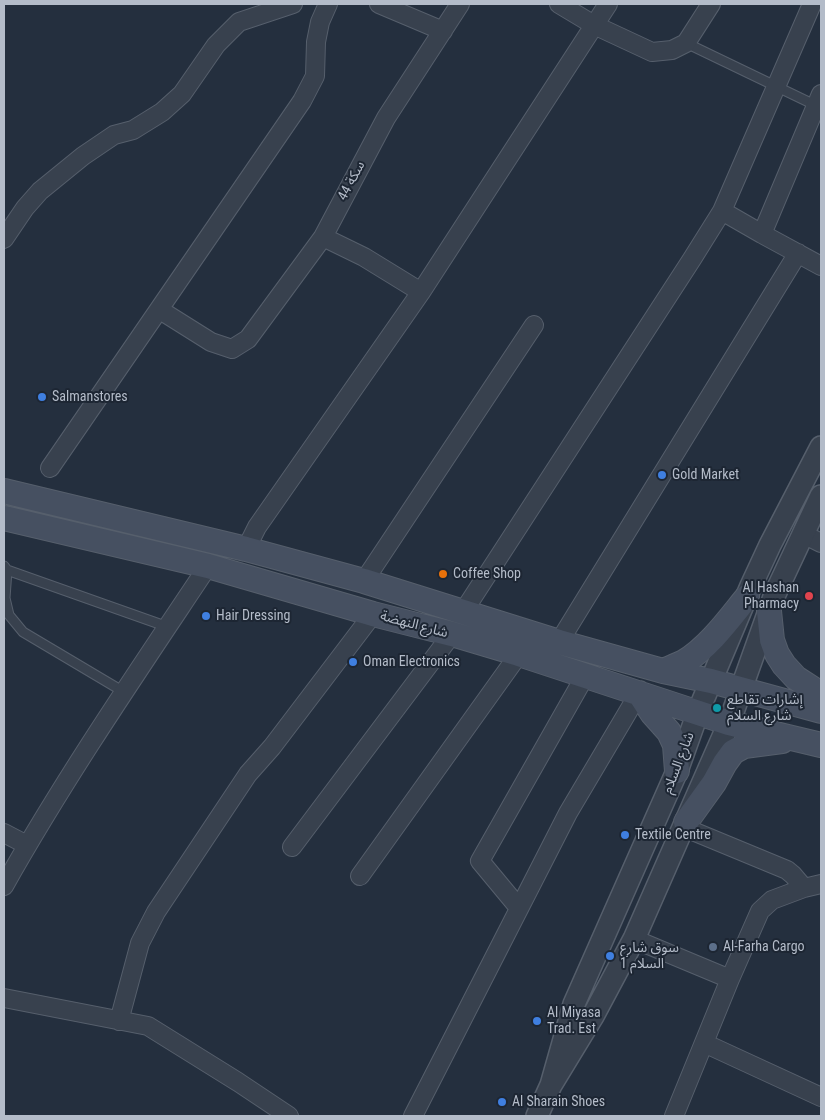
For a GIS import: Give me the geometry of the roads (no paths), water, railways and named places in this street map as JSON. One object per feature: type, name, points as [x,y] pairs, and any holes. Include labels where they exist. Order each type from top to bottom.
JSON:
[{"type":"main road","name":"شارع النهضة","points":[[4,492],[246,550],[364,582],[663,672],[711,681],[821,711]]},
{"type":"main road","name":"شارع النهضة","points":[[4,518],[208,566],[519,654],[729,723],[821,745]]},
{"type":"main road","points":[[663,672],[685,661],[698,651],[747,598]]},
{"type":"main road","points":[[768,611],[772,640],[777,654],[784,665],[796,678],[821,694]]},
{"type":"main road","points":[[639,693],[652,713],[669,732],[675,745],[677,771]]},
{"type":"main road","points":[[684,824],[714,783],[733,752],[744,746],[796,739]]},
{"type":"street","points":[[4,239],[24,208],[83,156],[114,135],[133,130],[155,117],[182,94],[216,45],[239,22],[293,4]]},
{"type":"street","points":[[50,468],[302,101],[315,76],[317,35],[320,22],[328,4]]},
{"type":"street","points":[[379,4],[443,31]]},
{"type":"street","name":"سكة 44","points":[[160,310],[211,342],[232,349],[248,339],[323,236],[386,118],[460,4]]},
{"type":"street","points":[[559,4],[594,25],[652,52],[672,50],[686,43],[711,4]]},
{"type":"street","points":[[246,550],[257,527],[421,292],[608,4]]},
{"type":"street","points":[[463,612],[722,211],[812,4]]},
{"type":"street","points":[[762,234],[820,103]]},
{"type":"street","points":[[722,211],[821,266]]},
{"type":"street","points":[[323,236],[364,256],[421,292]]},
{"type":"street","points":[[559,642],[798,253]]},
{"type":"street","points":[[364,582],[534,325]]},
{"type":"street","name":"شارع السلام","points":[[551,1085],[574,1004],[677,771],[698,712],[751,586],[821,447]]},
{"type":"street","name":"شارع السلام","points":[[537,1116],[551,1085],[593,1016],[634,939],[729,723],[775,594],[812,538],[821,496]]},
{"type":"street","points":[[4,886],[27,845],[124,692],[208,566]]},
{"type":"street","points":[[120,1021],[140,944],[156,912],[248,774],[272,748],[373,614]]},
{"type":"street","points":[[292,847],[452,634]]},
{"type":"street","points":[[360,876],[519,654]]},
{"type":"street","points":[[519,908],[480,861],[585,676]]},
{"type":"street","points":[[413,1116],[568,813],[639,693]]},
{"type":"street","points":[[684,824],[786,870],[813,886]]},
{"type":"street","points":[[4,833],[27,845]]},
{"type":"street","points":[[674,1116],[760,911],[772,900],[813,886]]},
{"type":"street","points":[[634,939],[730,979]]},
{"type":"street","points":[[4,998],[148,1026],[289,1116]]},
{"type":"street","points":[[704,1043],[821,1097]]},
{"type":"lane","points":[[686,43],[776,86],[820,103]]},
{"type":"lane","points":[[124,692],[23,632],[9,615],[5,598],[5,568],[168,627]]},
{"type":"place","name":"Salmanstores","points":[[42,397]]},
{"type":"place","name":"Gold Market","points":[[662,475]]},
{"type":"place","name":"Coffee Shop","points":[[443,574]]},
{"type":"place","name":"Al Hashan Pharmacy","points":[[809,596]]},
{"type":"place","name":"Hair Dressing","points":[[206,616]]},
{"type":"place","name":"Oman Electronics","points":[[353,662]]},
{"type":"place","name":"إشارات تقاطع شارع السلام","points":[[717,708]]},
{"type":"place","name":"Textile Centre","points":[[625,835]]},
{"type":"place","name":"Al-Farha Cargo","points":[[713,947]]},
{"type":"place","name":"سوق شارع السلام 1","points":[[610,956]]},
{"type":"place","name":"Al Miyasa Trad. Est","points":[[537,1021]]},
{"type":"place","name":"Al Sharain Shoes","points":[[502,1102]]}]
